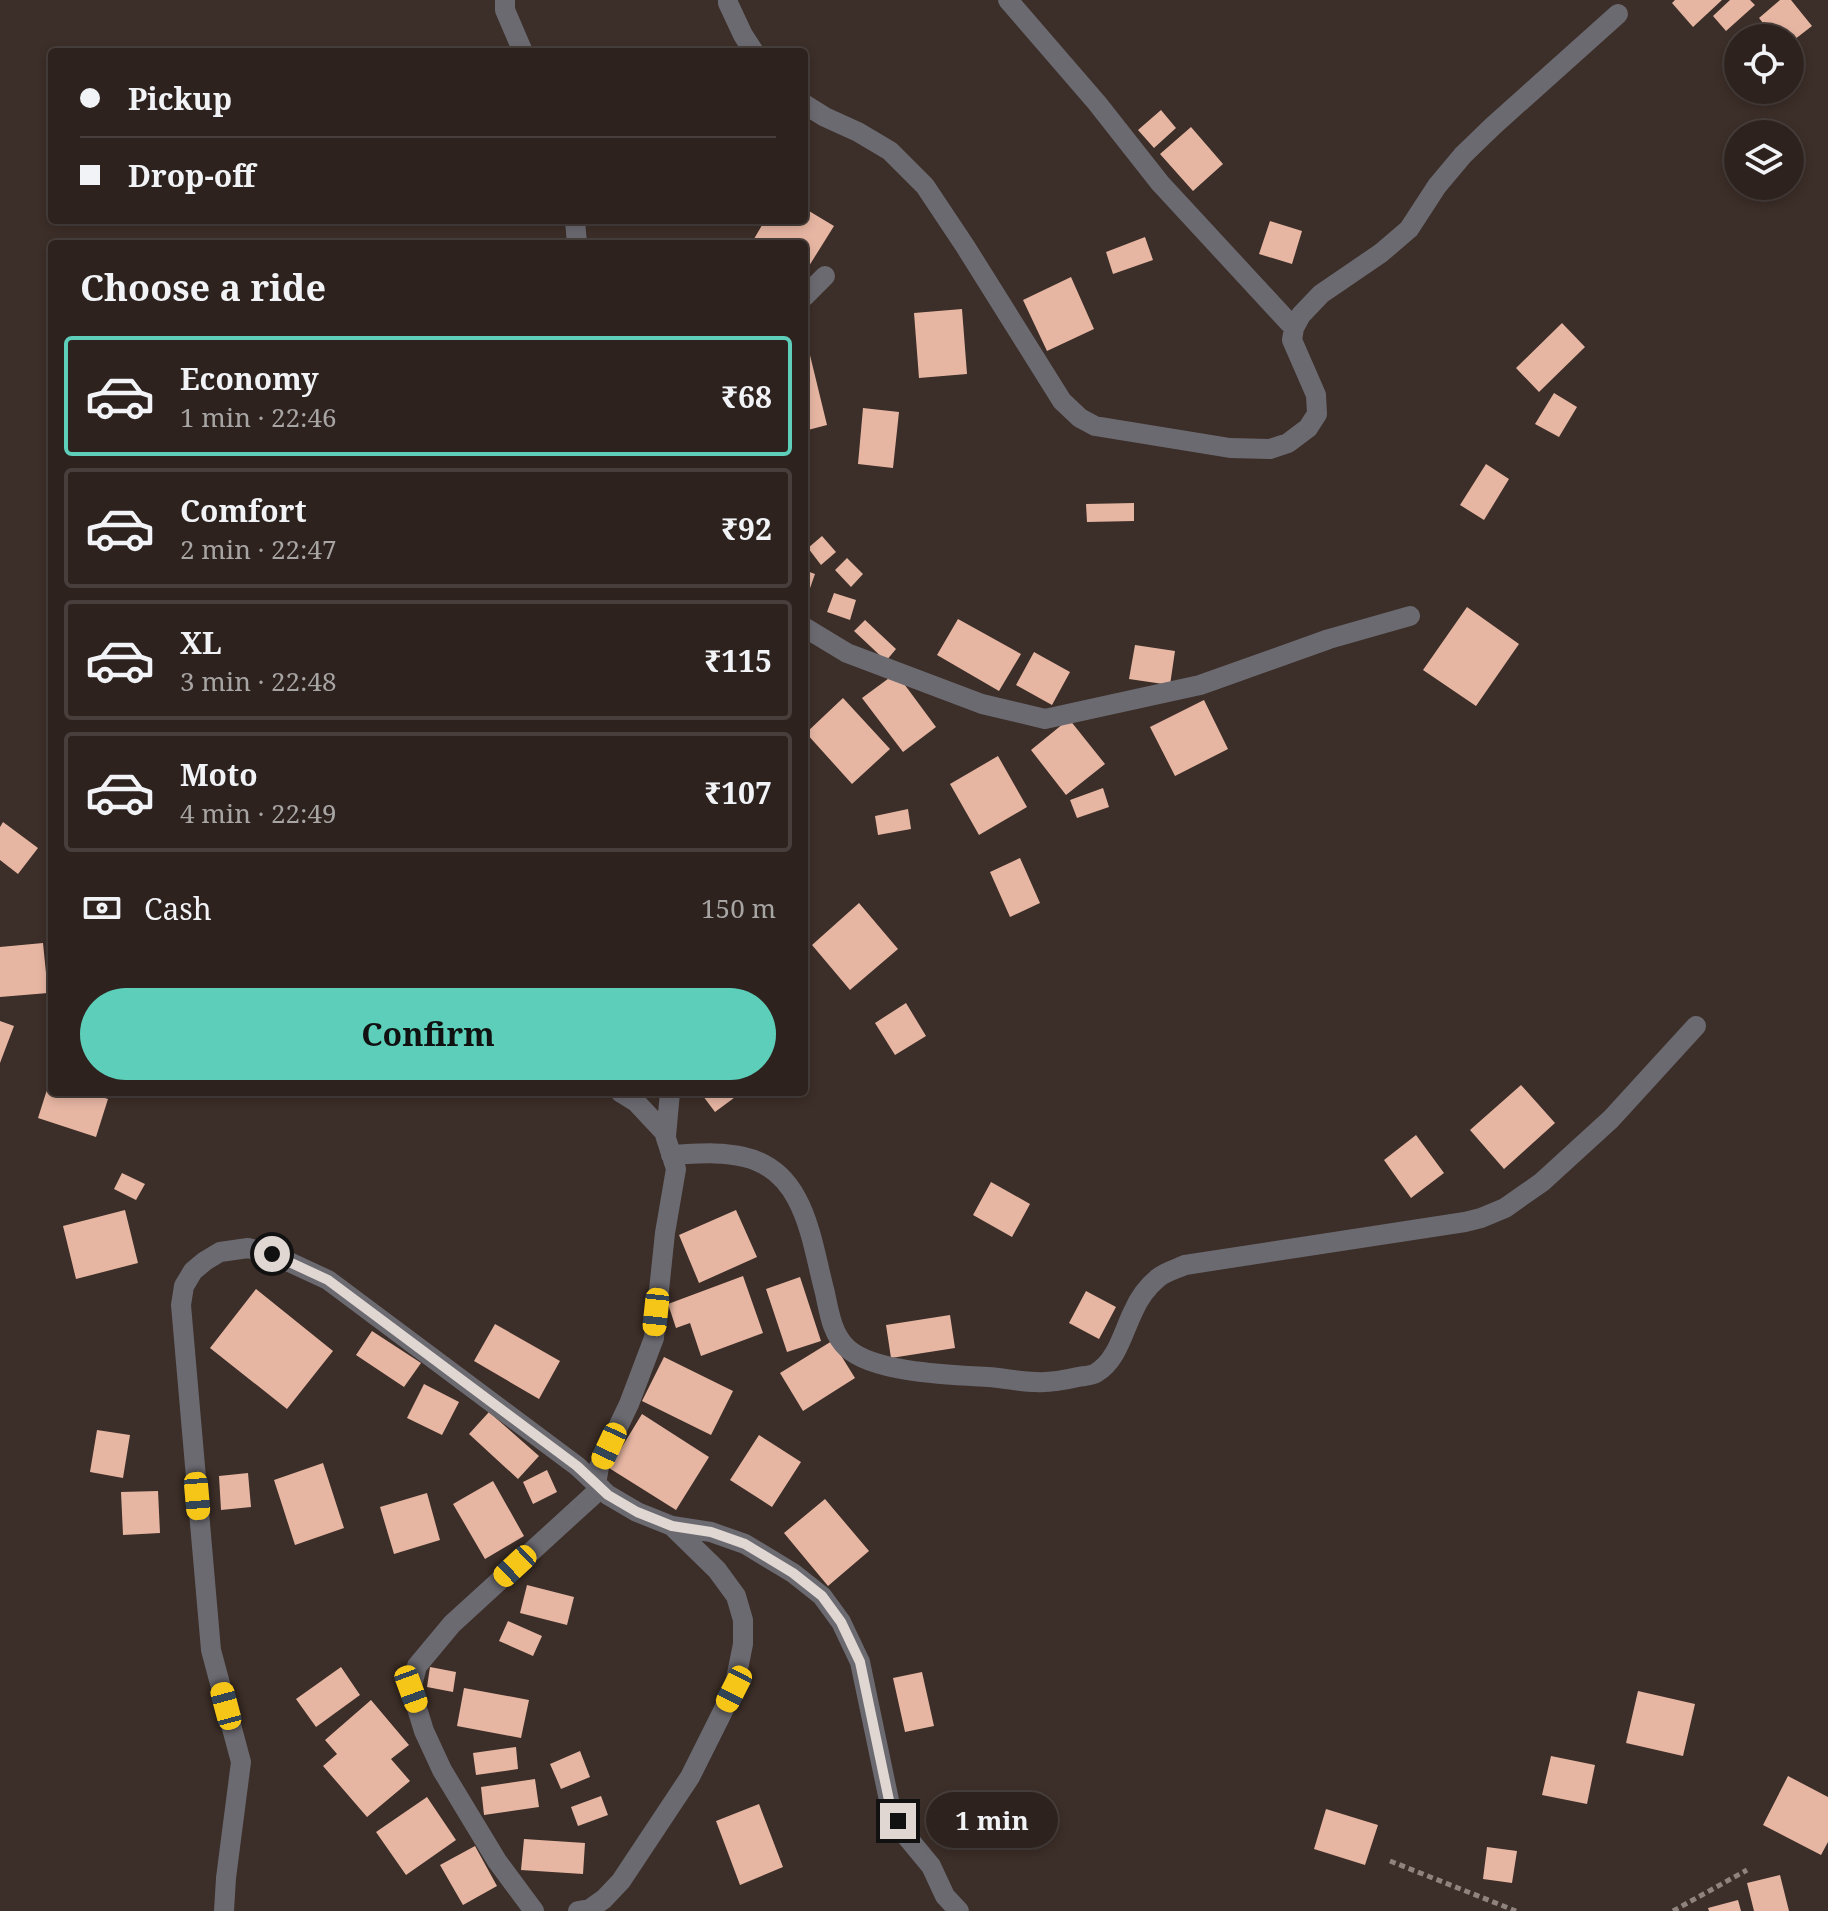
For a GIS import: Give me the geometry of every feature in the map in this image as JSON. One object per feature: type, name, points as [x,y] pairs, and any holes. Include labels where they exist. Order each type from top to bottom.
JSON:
[{"type":"street","points":[[505,0],[505,10],[521,48]]},
{"type":"street","points":[[728,0],[751,48]]},
{"type":"street","points":[[1008,0],[1097,103],[1160,183],[1294,328]]},
{"type":"street","points":[[808,106],[890,151],[925,186],[1062,401],[1080,418],[1095,426],[1230,448],[1270,449],[1288,443],[1308,428],[1317,414],[1316,395],[1292,340],[1301,315],[1321,294],[1381,253],[1409,229],[1437,186],[1463,155],[1618,14]]},
{"type":"street","points":[[808,293],[825,276]]},
{"type":"street","points":[[808,630],[847,653],[982,704],[1045,719],[1200,685],[1329,639],[1410,616]]},
{"type":"street","points":[[668,1145],[743,1157],[770,1166],[792,1188],[808,1224],[834,1329],[846,1348],[865,1360],[952,1375],[1037,1382],[1068,1379],[1095,1374],[1109,1361],[1143,1295],[1159,1277],[1185,1265],[1465,1222],[1505,1208],[1542,1182],[1611,1119],[1696,1026]]},
{"type":"street","points":[[534,1911],[497,1861],[442,1770],[424,1731],[411,1689],[417,1666],[452,1624],[598,1486],[599,1467],[629,1404],[654,1338],[665,1233],[676,1169],[664,1132],[626,1096]]},
{"type":"street","points":[[668,1145],[670,1096]]},
{"type":"street","points":[[224,1911],[241,1762],[211,1650],[181,1305],[184,1286],[193,1271],[220,1252],[248,1248],[272,1254],[328,1280],[577,1466],[608,1495],[637,1512],[672,1526],[711,1532],[745,1544],[822,1596],[841,1622],[860,1662],[890,1805],[907,1837],[931,1866],[945,1896],[959,1911]]},
{"type":"street","points":[[578,1911],[590,1909],[621,1881],[690,1777],[734,1689],[743,1644],[743,1620],[736,1596],[717,1570],[672,1526]]},
{"type":"path","points":[[1390,1861],[1516,1911]]},
{"type":"path","points":[[1673,1911],[1747,1870]]},
{"type":"building","points":[[1675,0],[1722,0],[1693,27],[1672,3]]},
{"type":"building","points":[[1730,0],[1750,0],[1755,5],[1734,24],[1724,24],[1724,29],[1713,16]]},
{"type":"building","points":[[1780,0],[1791,0],[1812,26],[1804,32],[1804,24],[1764,24],[1759,18]]},
{"type":"building","points":[[1161,110],[1176,128],[1154,148],[1138,130]]},
{"type":"building","points":[[1191,127],[1223,164],[1193,191],[1160,154]]},
{"type":"building","points":[[808,210],[834,226],[808,268],[808,240],[753,240],[763,224],[808,224]]},
{"type":"building","points":[[1270,221],[1302,231],[1292,264],[1259,254]]},
{"type":"building","points":[[1145,237],[1153,260],[1113,274],[1106,252]]},
{"type":"building","points":[[1071,277],[1094,329],[1047,351],[1023,300]]},
{"type":"building","points":[[962,309],[967,374],[919,378],[914,313]]},
{"type":"building","points":[[1562,323],[1585,347],[1539,392],[1516,368]]},
{"type":"building","points":[[808,347],[827,425],[808,430]]},
{"type":"building","points":[[1554,393],[1577,407],[1559,437],[1535,424]]},
{"type":"building","points":[[863,408],[899,412],[893,468],[858,464]]},
{"type":"building","points":[[1486,464],[1509,479],[1484,520],[1460,505]]},
{"type":"building","points":[[1134,503],[1134,521],[1087,522],[1086,504]]},
{"type":"building","points":[[822,536],[836,552],[821,565],[808,548]]},
{"type":"building","points":[[847,558],[863,574],[851,587],[835,570]]},
{"type":"building","points":[[808,571],[815,574],[808,594]]},
{"type":"building","points":[[834,593],[856,600],[850,620],[827,612]]},
{"type":"building","points":[[1467,607],[1519,644],[1476,706],[1423,670]]},
{"type":"building","points":[[958,619],[1021,654],[999,691],[937,655]]},
{"type":"building","points":[[865,620],[896,649],[886,661],[854,631]]},
{"type":"building","points":[[1135,645],[1175,651],[1170,685],[1129,679]]},
{"type":"building","points":[[1034,652],[1070,672],[1052,705],[1016,685]]},
{"type":"building","points":[[896,673],[936,727],[903,752],[862,698]]},
{"type":"building","points":[[843,698],[890,749],[852,784],[808,735],[808,731]]},
{"type":"building","points":[[1204,700],[1228,749],[1175,776],[1150,727]]},
{"type":"building","points":[[1069,719],[1105,764],[1066,795],[1031,750]]},
{"type":"building","points":[[998,756],[1027,807],[979,835],[950,784]]},
{"type":"building","points":[[1103,788],[1109,807],[1077,818],[1070,800]]},
{"type":"building","points":[[908,809],[911,829],[878,835],[875,816]]},
{"type":"building","points":[[3,822],[38,848],[18,874],[0,860],[0,827]]},
{"type":"building","points":[[1020,858],[1040,903],[1010,917],[990,872]]},
{"type":"building","points":[[859,903],[898,949],[850,990],[812,945]]},
{"type":"building","points":[[43,943],[48,993],[0,997],[0,947]]},
{"type":"building","points":[[906,1003],[926,1036],[895,1055],[875,1023]]},
{"type":"building","points":[[0,1021],[14,1026],[0,1063]]},
{"type":"building","points":[[1521,1085],[1555,1123],[1504,1169],[1470,1130]]},
{"type":"building","points":[[48,1086],[48,1096],[99,1096],[108,1099],[96,1137],[38,1118]]},
{"type":"building","points":[[703,1096],[737,1096],[715,1112]]},
{"type":"building","points":[[1416,1135],[1444,1173],[1411,1198],[1384,1160]]},
{"type":"building","points":[[122,1173],[145,1184],[136,1200],[114,1189]]},
{"type":"building","points":[[991,1182],[1030,1204],[1012,1237],[973,1215]]},
{"type":"building","points":[[125,1210],[138,1263],[76,1279],[63,1226]]},
{"type":"building","points":[[736,1210],[757,1257],[699,1283],[679,1235]]},
{"type":"building","points":[[743,1276],[763,1333],[701,1356],[690,1323],[676,1328],[668,1304]]},
{"type":"building","points":[[800,1277],[821,1341],[787,1352],[766,1289]]},
{"type":"building","points":[[256,1289],[333,1351],[287,1409],[210,1348]]},
{"type":"building","points":[[1086,1291],[1116,1307],[1099,1339],[1069,1323]]},
{"type":"building","points":[[950,1315],[955,1348],[891,1358],[886,1325]]},
{"type":"building","points":[[495,1324],[560,1361],[539,1399],[474,1361]]},
{"type":"building","points":[[372,1331],[421,1363],[404,1387],[356,1355]]},
{"type":"building","points":[[832,1341],[855,1378],[803,1411],[780,1373]]},
{"type":"building","points":[[664,1357],[733,1391],[711,1435],[642,1401]]},
{"type":"building","points":[[424,1384],[459,1402],[442,1435],[407,1418]]},
{"type":"building","points":[[489,1412],[539,1456],[518,1479],[469,1434]]},
{"type":"building","points":[[642,1414],[709,1457],[676,1510],[609,1468]]},
{"type":"building","points":[[97,1430],[130,1435],[123,1478],[90,1472]]},
{"type":"building","points":[[759,1435],[801,1462],[772,1507],[730,1480]]},
{"type":"building","points":[[323,1463],[344,1528],[295,1545],[274,1480]]},
{"type":"building","points":[[547,1470],[557,1492],[533,1504],[523,1482]]},
{"type":"building","points":[[248,1473],[251,1507],[221,1510],[219,1476]]},
{"type":"building","points":[[493,1481],[524,1536],[485,1559],[453,1504]]},
{"type":"building","points":[[158,1491],[160,1533],[123,1535],[121,1492]]},
{"type":"building","points":[[427,1493],[440,1540],[394,1554],[380,1507]]},
{"type":"building","points":[[825,1499],[869,1551],[828,1586],[784,1533]]},
{"type":"building","points":[[527,1585],[574,1597],[567,1625],[520,1613]]},
{"type":"building","points":[[508,1621],[542,1636],[533,1656],[499,1641]]},
{"type":"building","points":[[341,1667],[360,1695],[316,1727],[296,1699]]},
{"type":"building","points":[[430,1667],[456,1672],[453,1692],[427,1687]]},
{"type":"building","points":[[922,1672],[934,1726],[905,1732],[893,1678]]},
{"type":"building","points":[[464,1688],[529,1700],[521,1738],[457,1726]]},
{"type":"building","points":[[1638,1691],[1695,1704],[1683,1756],[1626,1743]]},
{"type":"building","points":[[371,1700],[409,1745],[391,1759],[410,1781],[367,1817],[323,1766],[337,1754],[325,1740]]},
{"type":"building","points":[[516,1747],[518,1769],[476,1775],[473,1753]]},
{"type":"building","points":[[580,1751],[590,1777],[561,1789],[550,1764]]},
{"type":"building","points":[[1551,1756],[1595,1765],[1587,1804],[1542,1795]]},
{"type":"building","points":[[1788,1776],[1828,1797],[1828,1842],[1821,1855],[1763,1825]]},
{"type":"building","points":[[535,1779],[539,1807],[484,1815],[481,1787]]},
{"type":"building","points":[[601,1796],[608,1815],[578,1826],[571,1807]]},
{"type":"building","points":[[427,1797],[456,1840],[406,1875],[376,1832]]},
{"type":"building","points":[[759,1804],[783,1867],[740,1885],[716,1821]]},
{"type":"building","points":[[1326,1809],[1378,1825],[1365,1865],[1314,1849]]},
{"type":"building","points":[[524,1839],[585,1843],[583,1874],[521,1870]]},
{"type":"building","points":[[475,1846],[497,1886],[463,1905],[440,1865]]},
{"type":"building","points":[[1487,1847],[1517,1851],[1512,1883],[1483,1879]]},
{"type":"building","points":[[1780,1875],[1789,1911],[1754,1911],[1747,1883]]},
{"type":"building","points":[[1738,1900],[1741,1911],[1709,1911],[1708,1908]]},
{"type":"route","points":[[272,1254],[328,1280],[577,1466],[608,1495],[637,1512],[672,1526],[711,1532],[745,1544],[793,1573],[822,1596],[841,1622],[860,1662],[890,1805],[898,1821]]}]
